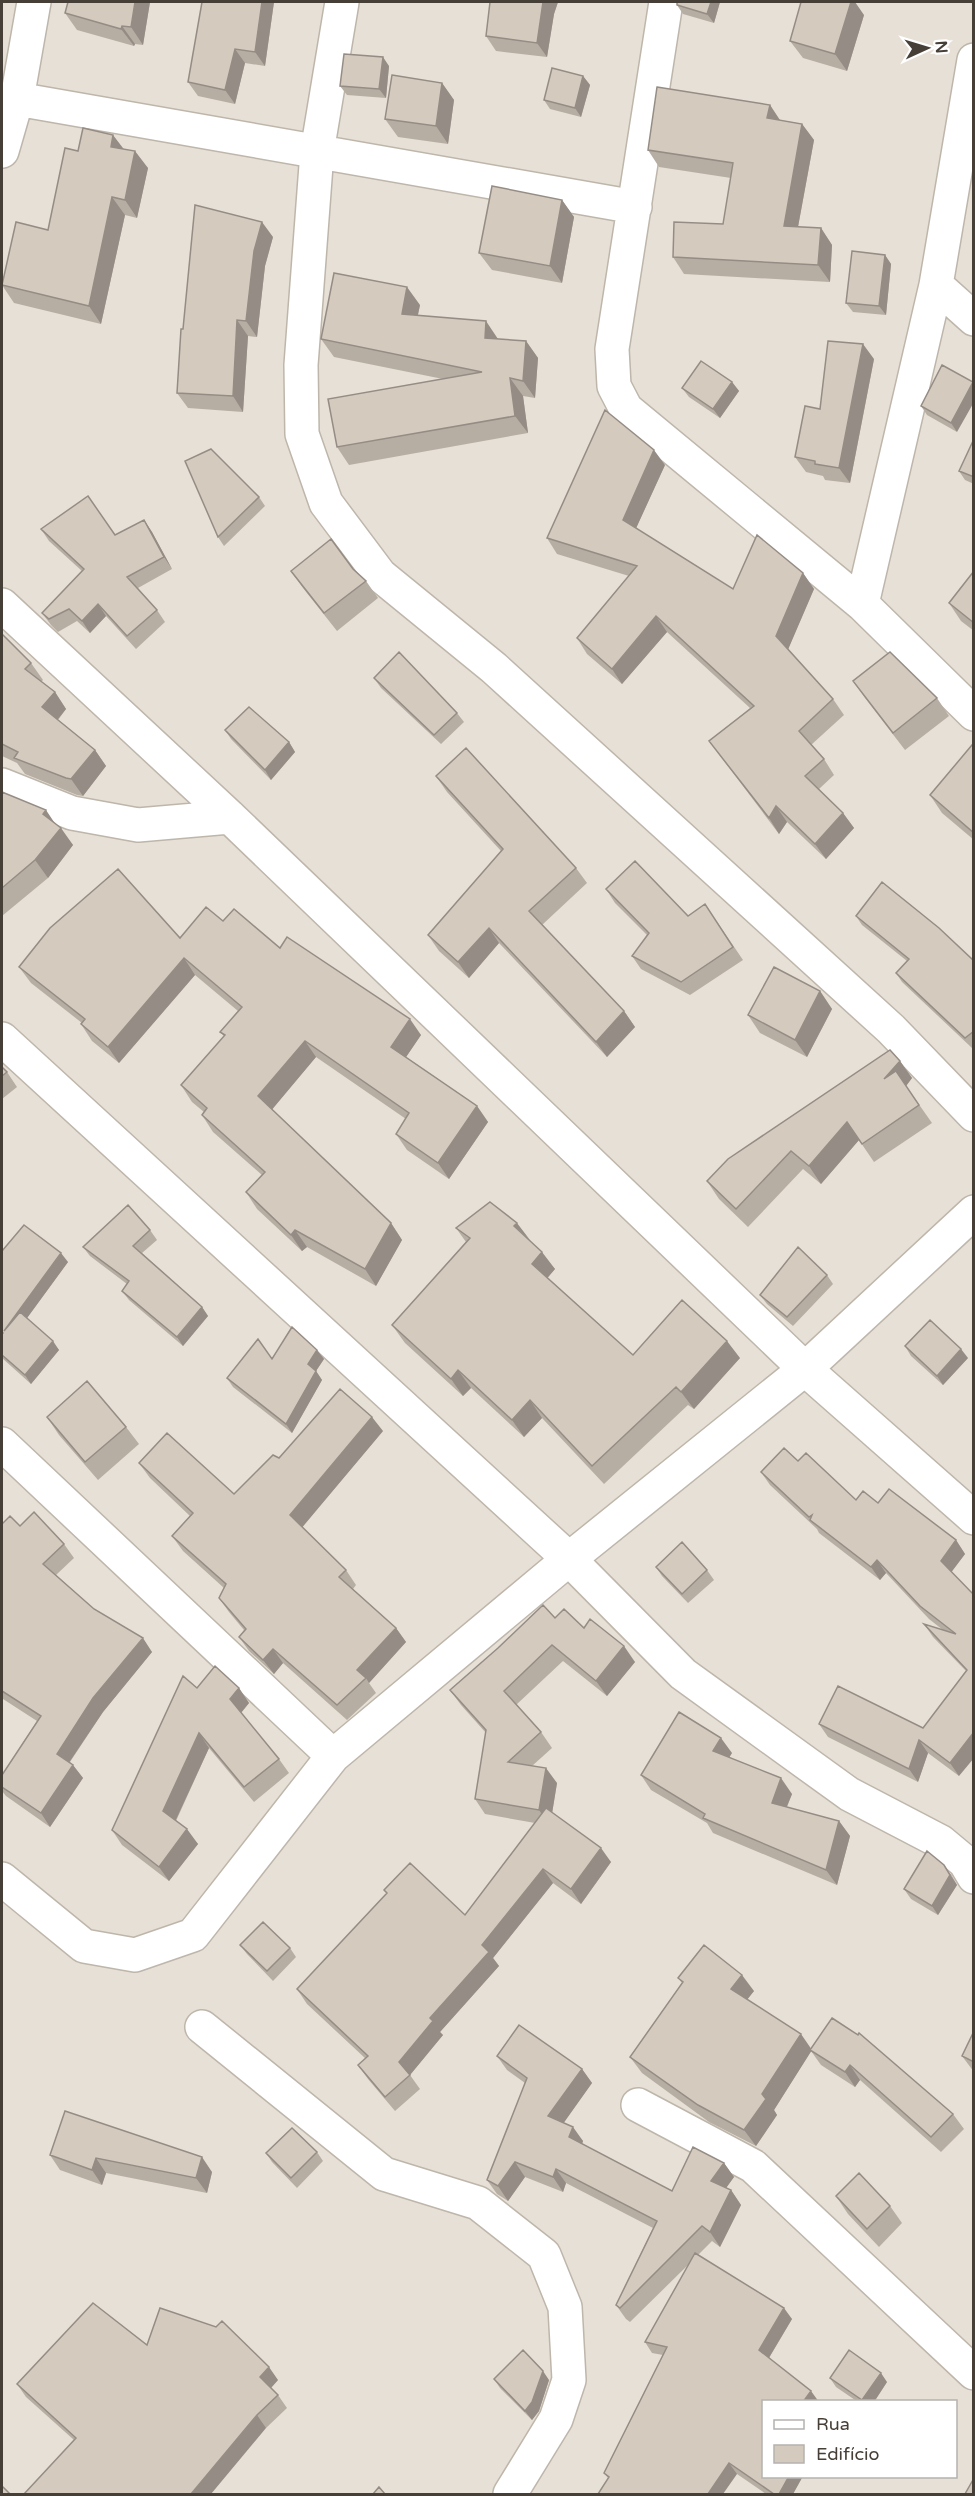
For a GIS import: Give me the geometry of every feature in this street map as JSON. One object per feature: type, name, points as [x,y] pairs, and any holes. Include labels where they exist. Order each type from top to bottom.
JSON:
[{"type":"street","points":[[2,151],[17,99],[34,2]]},
{"type":"street","points":[[342,2],[317,152],[300,365],[302,434],[326,503],[380,575],[494,668],[891,1029],[974,1115]]},
{"type":"street","points":[[666,2],[612,349],[614,386],[626,409],[862,604],[974,714]]},
{"type":"street","points":[[862,604],[936,285],[974,60]]},
{"type":"street","points":[[17,99],[635,207]]},
{"type":"street","points":[[936,285],[974,319]]},
{"type":"street","points":[[2,605],[230,817],[805,1369],[974,1518]]},
{"type":"street","points":[[2,784],[72,813],[138,825],[230,817]]},
{"type":"street","points":[[2,1039],[568,1559],[683,1674],[849,1794],[941,1842],[965,1862],[974,1877]]},
{"type":"street","points":[[2,1879],[84,1946],[135,1956],[194,1935],[333,1756],[568,1559],[805,1369],[974,1212]]},
{"type":"street","points":[[2,1444],[333,1756]]},
{"type":"street","points":[[202,2027],[384,2174],[478,2203],[544,2255],[565,2307],[569,2380],[556,2419],[510,2494]]},
{"type":"street","points":[[638,2105],[753,2166],[974,2373]]},
{"type":"shaded area","points":[[2,2],[973,2],[973,2494],[2,2494]]},
{"type":"building","points":[[68,2],[135,2],[131,27],[122,26],[121,29],[65,13]]},
{"type":"building","points":[[202,2],[262,2],[255,52],[235,49],[225,90],[188,82]]},
{"type":"building","points":[[490,2],[543,2],[537,43],[486,36]]},
{"type":"building","points":[[677,2],[711,2],[707,14],[677,5]]},
{"type":"building","points":[[801,2],[851,2],[835,54],[790,41]]},
{"type":"building","points":[[344,54],[383,57],[379,89],[340,86]]},
{"type":"building","points":[[552,68],[583,76],[575,108],[544,100]]},
{"type":"building","points":[[392,75],[442,83],[436,126],[385,119]]},
{"type":"building","points":[[657,87],[770,105],[767,118],[802,124],[784,226],[821,228],[818,265],[673,257],[674,222],[723,224],[733,163],[648,150]]},
{"type":"building","points":[[83,128],[113,135],[111,147],[135,151],[125,200],[112,197],[89,306],[2,285],[16,222],[48,230],[65,148],[78,151]]},
{"type":"building","points":[[492,186],[562,200],[550,266],[479,253]]},
{"type":"building","points":[[195,205],[262,222],[254,251],[246,321],[237,320],[233,396],[177,393],[181,329],[183,329]]},
{"type":"building","points":[[852,251],[885,255],[879,306],[846,303]]},
{"type":"building","points":[[334,273],[407,287],[402,314],[486,321],[485,338],[526,341],[523,381],[510,378],[515,416],[337,447],[328,399],[482,372],[321,339]]},
{"type":"building","points":[[828,341],[863,344],[839,468],[815,464],[815,461],[795,457],[805,406],[820,409]]},
{"type":"building","points":[[701,361],[732,382],[713,409],[682,388]]},
{"type":"building","points":[[942,365],[973,382],[951,423],[921,406]]},
{"type":"building","points":[[605,410],[654,450],[623,520],[733,589],[757,535],[803,573],[776,636],[833,699],[799,731],[824,759],[805,776],[843,813],[815,844],[776,806],[769,818],[709,741],[754,706],[656,616],[612,669],[577,638],[637,566],[547,538]]},
{"type":"building","points":[[974,441],[974,477],[959,471]]},
{"type":"building","points":[[211,449],[259,497],[218,537],[185,461]]},
{"type":"building","points":[[88,496],[115,535],[144,520],[164,557],[127,577],[157,610],[127,636],[98,604],[82,621],[69,609],[49,619],[42,613],[84,569],[41,529]]},
{"type":"building","points":[[331,539],[353,569],[366,581],[324,613],[291,571]]},
{"type":"building","points":[[974,571],[974,623],[949,603]]},
{"type":"building","points":[[2,634],[31,663],[25,669],[55,692],[42,707],[95,750],[71,779],[14,758],[18,752],[2,744]]},
{"type":"building","points":[[399,652],[457,713],[434,735],[374,678]]},
{"type":"building","points":[[890,652],[937,698],[893,733],[853,681]]},
{"type":"building","points":[[249,707],[289,742],[265,770],[225,730]]},
{"type":"building","points":[[972,745],[974,746],[974,833],[930,795]]},
{"type":"building","points":[[466,748],[576,868],[529,911],[624,1011],[596,1042],[489,928],[458,962],[428,935],[503,849],[436,776]]},
{"type":"building","points":[[2,792],[46,810],[43,814],[61,828],[35,860],[2,888]]},
{"type":"building","points":[[635,861],[688,916],[705,904],[733,947],[681,982],[632,956],[649,933],[606,889]]},
{"type":"building","points":[[118,869],[180,938],[206,907],[223,921],[234,909],[280,948],[287,937],[410,1019],[391,1047],[477,1106],[438,1163],[396,1134],[409,1113],[305,1041],[258,1096],[391,1223],[365,1269],[295,1230],[291,1235],[246,1192],[265,1172],[202,1115],[207,1108],[181,1085],[225,1035],[220,1032],[242,1007],[184,958],[108,1047],[81,1024],[85,1019],[19,967],[50,928]]},
{"type":"building","points":[[882,882],[939,928],[972,959],[974,958],[974,1031],[965,1038],[896,973],[909,959],[856,916]]},
{"type":"building","points":[[774,967],[820,991],[795,1040],[748,1015]]},
{"type":"building","points":[[890,1050],[900,1061],[884,1079],[896,1071],[919,1105],[862,1144],[847,1122],[809,1166],[791,1151],[736,1209],[707,1181],[728,1159]]},
{"type":"building","points":[[490,1202],[517,1223],[514,1226],[542,1252],[532,1264],[633,1355],[682,1300],[727,1341],[681,1392],[676,1387],[592,1466],[530,1400],[512,1420],[458,1370],[451,1379],[392,1325],[470,1238],[456,1228]]},
{"type":"building","points":[[128,1205],[150,1230],[133,1246],[202,1307],[177,1337],[122,1291],[129,1281],[83,1247]]},
{"type":"building","points":[[24,1225],[61,1253],[4,1331],[20,1312],[53,1341],[25,1375],[2,1355],[2,1251]]},
{"type":"building","points":[[798,1247],[827,1275],[787,1317],[760,1295]]},
{"type":"building","points":[[930,1320],[961,1349],[937,1376],[905,1346]]},
{"type":"building","points":[[292,1327],[317,1350],[308,1364],[316,1371],[286,1424],[227,1378],[258,1339],[272,1359]]},
{"type":"building","points":[[87,1381],[126,1427],[85,1462],[47,1417]]},
{"type":"building","points":[[340,1389],[372,1417],[290,1515],[346,1570],[339,1577],[396,1628],[357,1670],[366,1678],[337,1705],[273,1649],[263,1660],[239,1637],[246,1629],[219,1598],[226,1584],[172,1536],[193,1513],[139,1463],[167,1433],[234,1494],[273,1455],[279,1458]]},
{"type":"building","points":[[784,1448],[798,1461],[806,1453],[856,1500],[863,1491],[878,1503],[889,1489],[956,1540],[941,1561],[974,1595],[974,1732],[950,1763],[919,1740],[909,1769],[819,1724],[838,1686],[923,1728],[967,1670],[924,1624],[956,1634],[920,1606],[877,1560],[871,1567],[810,1520],[812,1515],[809,1517],[761,1472]]},
{"type":"building","points":[[34,1512],[64,1544],[43,1564],[94,1609],[143,1638],[93,1698],[57,1754],[73,1765],[41,1813],[2,1787],[2,1775],[41,1716],[2,1691],[2,1524],[10,1516],[20,1526]]},
{"type":"building","points":[[682,1542],[707,1570],[682,1594],[656,1567]]},
{"type":"building","points":[[543,1605],[555,1618],[564,1609],[584,1628],[590,1619],[624,1646],[596,1681],[552,1645],[504,1691],[541,1732],[508,1762],[546,1768],[539,1810],[475,1799],[486,1730],[450,1690]]},
{"type":"building","points":[[215,1666],[239,1688],[230,1699],[279,1759],[244,1787],[199,1733],[163,1811],[187,1829],[159,1867],[112,1830],[183,1676],[197,1688]]},
{"type":"building","points":[[679,1712],[721,1738],[713,1751],[781,1778],[772,1803],[839,1821],[826,1870],[703,1818],[705,1814],[641,1775]]},
{"type":"building","points":[[546,1808],[601,1848],[571,1889],[543,1869],[482,1945],[489,1952],[430,2018],[433,2021],[399,2062],[410,2075],[385,2097],[358,2065],[368,2056],[297,1989],[387,1893],[384,1890],[410,1863],[465,1915]]},
{"type":"building","points":[[927,1851],[944,1865],[950,1875],[932,1906],[904,1889]]},
{"type":"building","points":[[263,1922],[290,1948],[267,1971],[240,1945]]},
{"type":"building","points":[[704,1945],[742,1975],[731,1989],[801,2034],[762,2094],[766,2099],[744,2130],[698,2105],[630,2057],[683,1982],[678,1978]]},
{"type":"building","points":[[832,2018],[858,2035],[859,2033],[953,2114],[931,2137],[850,2065],[845,2072],[810,2050]]},
{"type":"building","points":[[519,2025],[582,2069],[548,2116],[573,2127],[569,2137],[672,2191],[693,2147],[724,2163],[711,2181],[731,2190],[710,2232],[702,2226],[620,2308],[616,2305],[657,2221],[556,2169],[553,2177],[515,2162],[498,2186],[487,2180],[527,2078],[497,2056]]},
{"type":"building","points":[[974,2031],[974,2062],[962,2056]]},
{"type":"building","points":[[65,2111],[202,2157],[196,2178],[96,2158],[92,2170],[50,2155]]},
{"type":"building","points":[[292,2128],[317,2152],[291,2178],[266,2153]]},
{"type":"building","points":[[859,2173],[890,2206],[867,2229],[836,2196]]},
{"type":"building","points":[[695,2253],[784,2308],[759,2350],[811,2391],[804,2400],[762,2400],[762,2478],[788,2478],[779,2494],[774,2494],[729,2463],[708,2494],[598,2494],[609,2477],[604,2473],[667,2347],[645,2342]]},
{"type":"building","points":[[93,2303],[147,2345],[160,2308],[216,2327],[222,2321],[269,2367],[260,2377],[278,2395],[257,2415],[191,2494],[24,2494],[76,2438],[17,2384]]},
{"type":"building","points":[[523,2350],[543,2371],[532,2402],[525,2411],[494,2379]]},
{"type":"building","points":[[849,2350],[881,2373],[862,2400],[830,2378]]},
{"type":"building","points":[[974,2478],[974,2494],[965,2494]]},
{"type":"building","points":[[2,2486],[10,2494],[2,2494]]},
{"type":"building","points":[[379,2487],[385,2494],[373,2494]]}]
